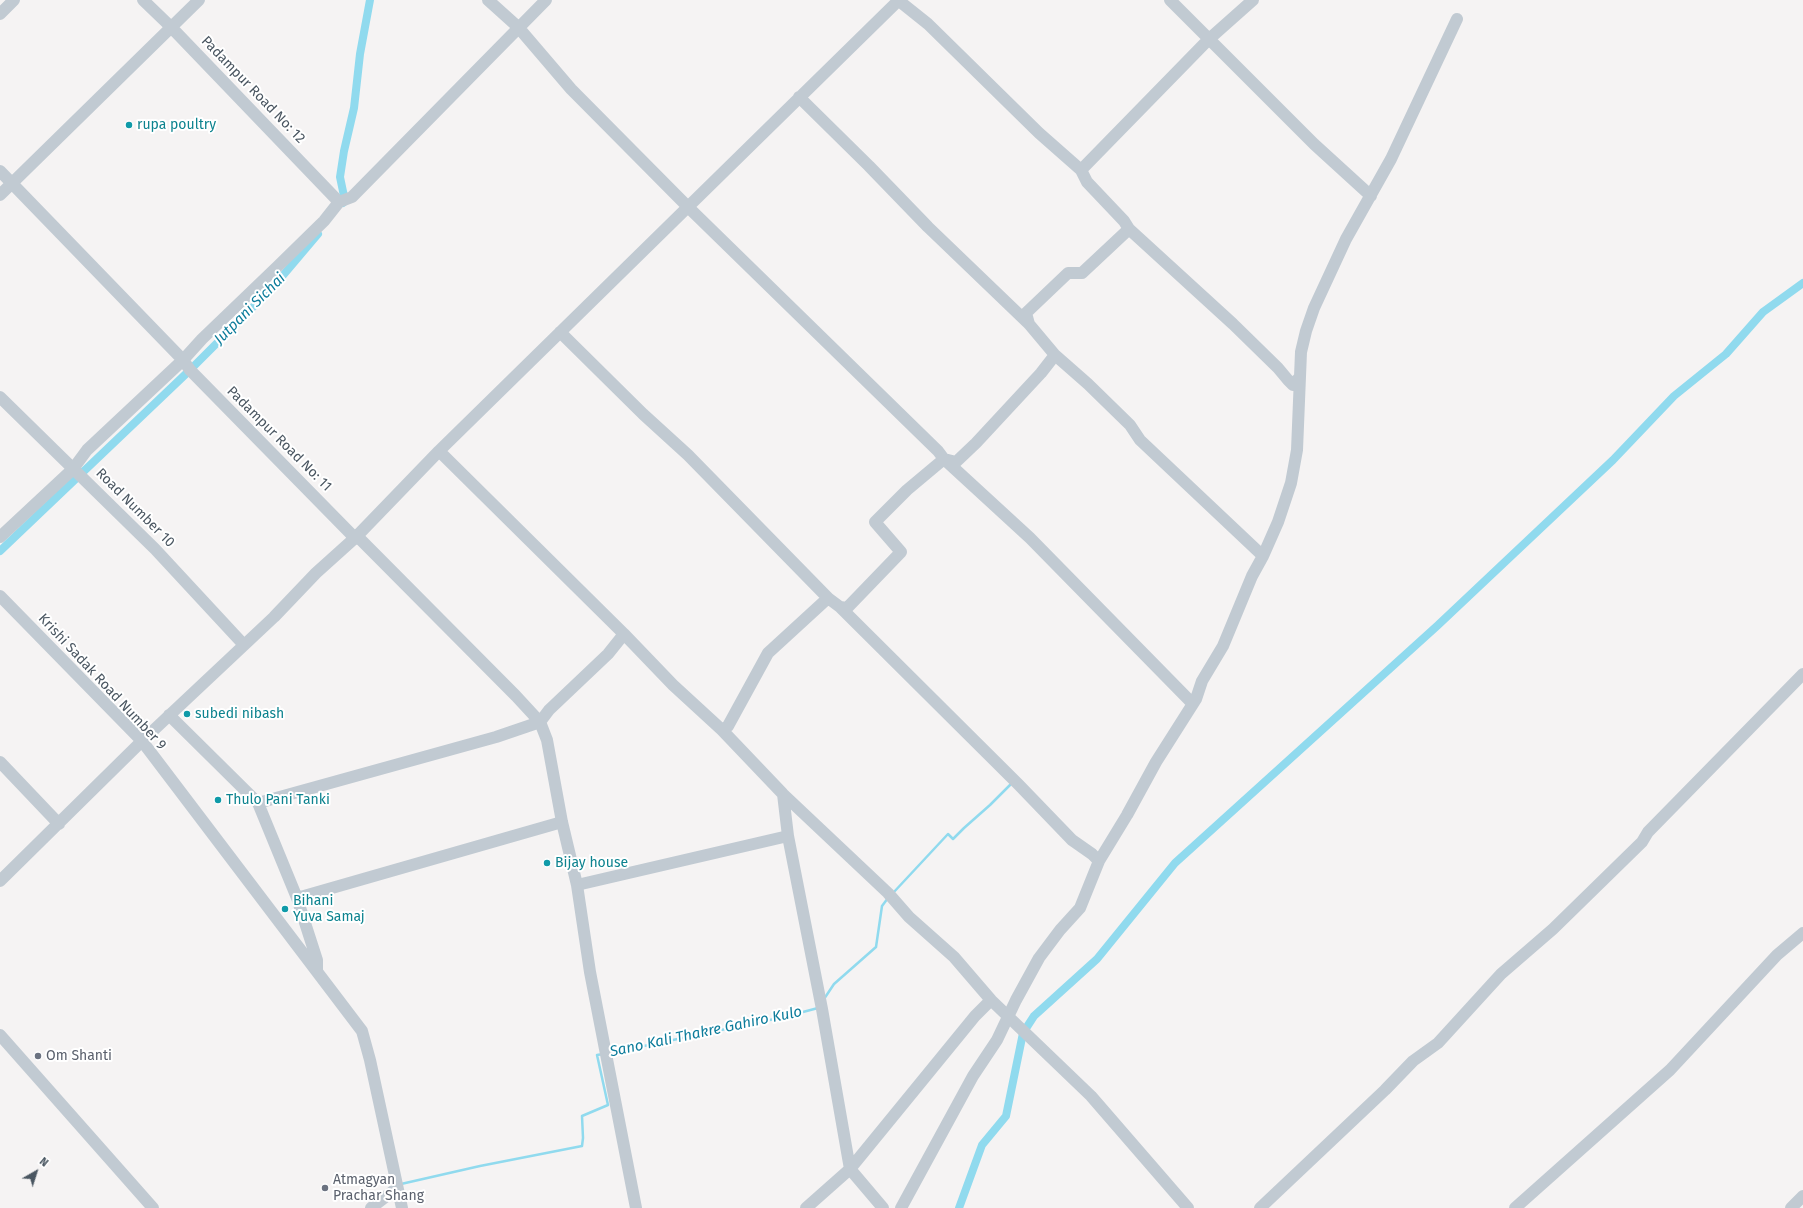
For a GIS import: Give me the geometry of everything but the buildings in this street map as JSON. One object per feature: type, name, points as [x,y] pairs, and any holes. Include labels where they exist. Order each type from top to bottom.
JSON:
[{"type":"street","points":[[0,14],[14,0]]},
{"type":"street","name":"Padampur Road No: 12","points":[[144,0],[172,27],[340,202]]},
{"type":"street","points":[[0,195],[198,0]]},
{"type":"street","points":[[488,0],[518,27],[571,89],[688,207],[938,451],[944,459],[1030,538],[1192,703]]},
{"type":"street","points":[[0,537],[73,469],[87,450],[183,360],[202,339],[324,221],[340,202],[352,197],[546,0]]},
{"type":"street","points":[[0,881],[142,741],[274,617],[316,573],[356,537],[439,450],[898,0],[928,24],[1034,128],[1081,170],[1087,182],[1130,229],[1233,324],[1278,368],[1293,385],[1299,378]]},
{"type":"street","points":[[1170,0],[1208,40],[1314,144],[1371,196]]},
{"type":"street","points":[[1081,170],[1208,40],[1253,0]]},
{"type":"street","points":[[901,1208],[973,1076],[997,1040],[1007,1015],[1039,958],[1060,930],[1080,908],[1099,861],[1192,703],[1196,699],[1202,681],[1223,646],[1252,576],[1263,556],[1278,522],[1291,483],[1297,450],[1299,378],[1303,345],[1314,308],[1346,239],[1371,196],[1410,119],[1457,19]]},
{"type":"street","points":[[799,97],[928,227],[1029,324],[1055,355],[1088,384],[1130,425],[1140,440],[1263,556]]},
{"type":"street","name":"Padampur Road No: 11","points":[[0,171],[183,360],[190,370],[351,534],[361,540],[540,722]]},
{"type":"street","points":[[1029,324],[1026,313],[1062,278],[1068,273],[1082,273],[1130,229]]},
{"type":"street","points":[[560,332],[643,414],[688,455],[828,598],[840,607],[1019,785],[1072,840],[1092,854],[1099,861]]},
{"type":"street","points":[[944,459],[956,462],[1041,373],[1055,355]]},
{"type":"street","name":"Road Number 10","points":[[0,397],[155,549],[244,645]]},
{"type":"street","points":[[439,450],[673,684],[722,730],[784,794],[888,893],[909,917],[954,957],[988,997],[1091,1096],[1188,1208]]},
{"type":"street","points":[[840,607],[847,608],[902,552],[875,522],[906,490],[944,459]]},
{"type":"street","name":"Krishi Sadak Road Number 9","points":[[0,596],[142,741],[362,1031],[370,1060],[402,1208]]},
{"type":"street","points":[[722,730],[728,726],[768,653],[828,598]]},
{"type":"street","points":[[258,803],[496,737],[540,722],[549,710],[608,654],[624,634]]},
{"type":"street","points":[[1260,1208],[1385,1090],[1413,1061],[1438,1043],[1501,974],[1553,929],[1642,842],[1648,832],[1803,674]]},
{"type":"street","points":[[169,715],[258,803],[297,898],[317,960],[317,971]]},
{"type":"street","points":[[540,722],[547,740],[562,822],[577,885],[590,972],[636,1208]]},
{"type":"street","points":[[0,762],[59,824]]},
{"type":"street","points":[[784,794],[788,836],[820,996],[850,1169],[883,1208]]},
{"type":"street","points":[[297,898],[562,822]]},
{"type":"street","points":[[577,885],[788,836]]},
{"type":"street","points":[[1515,1208],[1670,1070],[1777,955],[1803,933]]},
{"type":"street","points":[[806,1208],[850,1169],[975,1016],[988,997]]},
{"type":"street","points":[[0,1035],[153,1208]]},
{"type":"street","points":[[371,1208],[396,1185]]},
{"type":"street","points":[[1791,1208],[1803,1196]]},
{"type":"waterway","name":"Jutpani Sichai","points":[[343,203],[345,201],[340,177],[344,151],[354,108],[360,54],[370,0]]},
{"type":"waterway","name":"Jutpani Sichai","points":[[0,551],[190,370],[274,286],[318,234]]},
{"type":"waterway","points":[[959,1208],[982,1145],[1006,1116],[1023,1033],[1034,1016],[1097,959],[1175,863],[1437,626],[1613,460],[1674,396],[1726,354],[1763,312],[1803,283]]},
{"type":"waterway","name":"Sano Kali Thakre Gahiro Kulo","points":[[893,893],[948,834],[953,839],[1010,785]]},
{"type":"waterway","name":"Sano Kali Thakre Gahiro Kulo","points":[[824,999],[834,984],[876,947],[882,906],[888,898]]},
{"type":"waterway","name":"Sano Kali Thakre Gahiro Kulo","points":[[610,1053],[784,1017],[818,1008]]},
{"type":"waterway","name":"Sano Kali Thakre Gahiro Kulo","points":[[401,1184],[480,1166],[582,1146],[582,1116],[608,1105],[597,1055],[603,1054]]},
{"type":"place","name":"rupa poultry","points":[[129,125]]},
{"type":"place","name":"subedi nibash","points":[[187,714]]},
{"type":"place","name":"Thulo Pani Tanki","points":[[218,800]]},
{"type":"place","name":"Bijay house","points":[[547,863]]},
{"type":"place","name":"Bihani Yuva Samaj","points":[[285,909]]},
{"type":"place","name":"Om Shanti","points":[[38,1056]]},
{"type":"place","name":"Atmagyan Prachar Shang","points":[[325,1188]]}]
